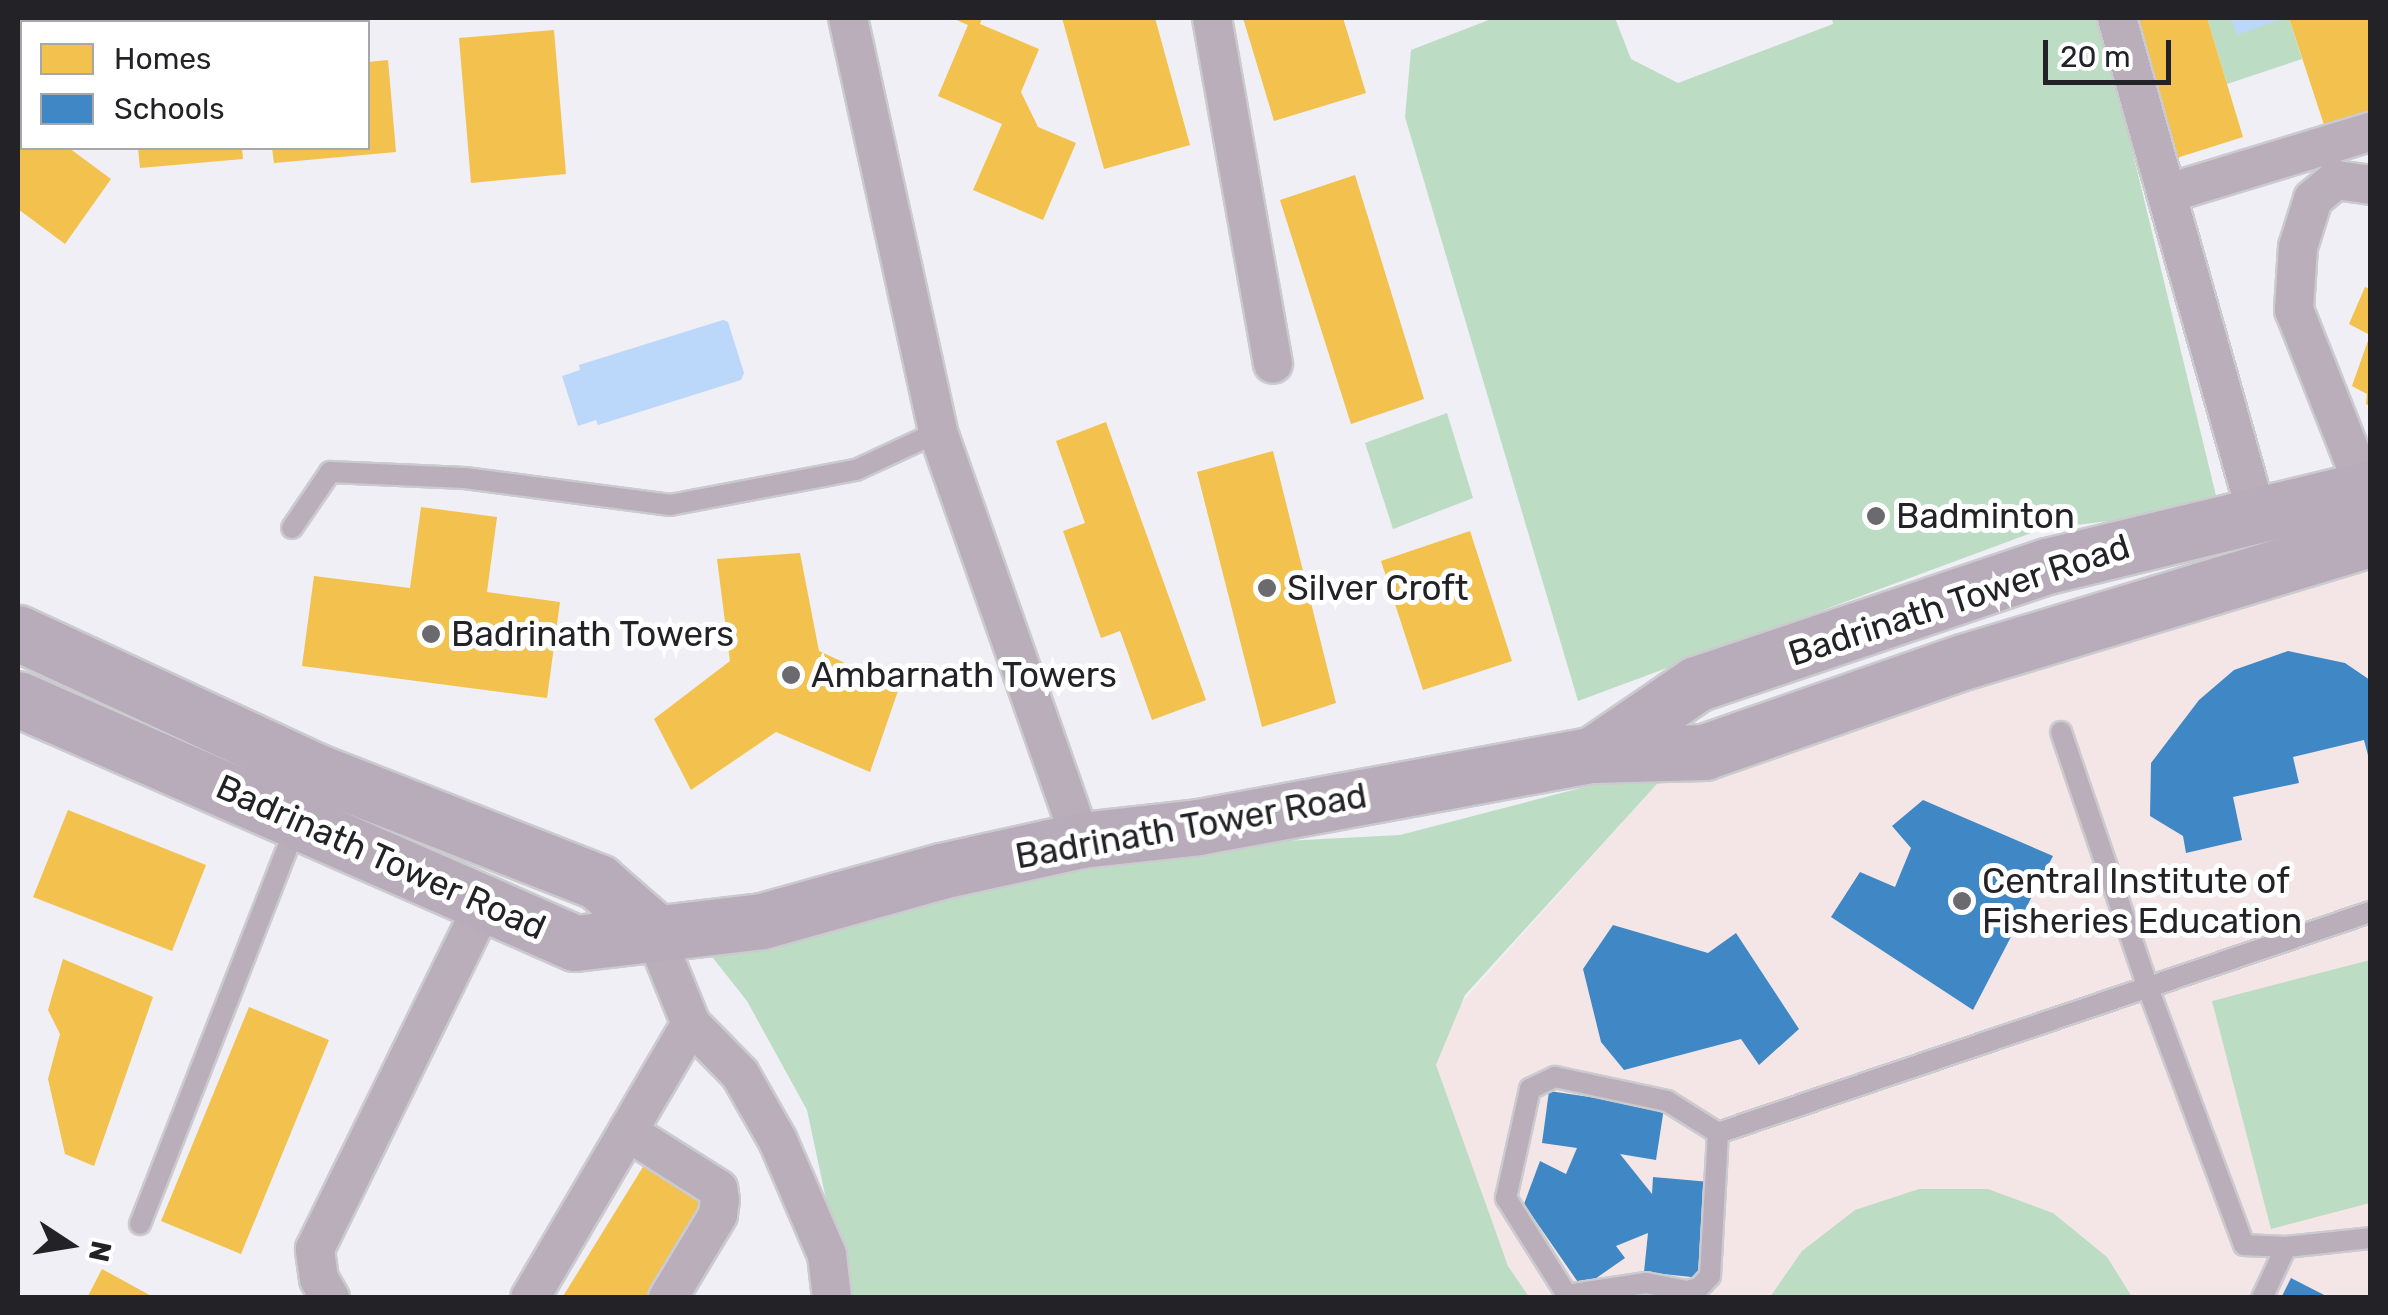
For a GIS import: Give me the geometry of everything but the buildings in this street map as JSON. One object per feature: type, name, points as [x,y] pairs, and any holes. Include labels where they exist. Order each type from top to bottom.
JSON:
[{"type":"street","points":[[848,18],[938,432],[1081,840]]},
{"type":"street","points":[[1212,18],[1273,364]]},
{"type":"street","points":[[2117,18],[2256,512]]},
{"type":"street","points":[[2169,193],[2370,132]]},
{"type":"street","points":[[1592,755],[1704,752],[1966,661],[2366,486],[2314,369],[2294,310],[2298,248],[2313,199],[2336,180],[2370,185]]},
{"type":"street","name":"Badrinath Tower Road","points":[[18,699],[390,858],[479,903],[575,942],[653,930],[762,921],[941,871],[1081,840],[1198,828],[1592,755],[1696,684],[2048,566],[2366,486]]},
{"type":"street","points":[[18,634],[315,771],[598,882],[653,930],[691,1024],[740,1074],[778,1141],[827,1255],[832,1298]]},
{"type":"street","points":[[330,1298],[319,1279],[315,1249],[472,927],[479,903]]},
{"type":"street","points":[[530,1298],[691,1024]]},
{"type":"street","points":[[628,1132],[718,1190],[718,1215],[668,1298]]},
{"type":"lane","points":[[292,528],[330,472],[466,478],[670,506],[856,470],[938,432]]},
{"type":"lane","points":[[2061,732],[2148,988],[2244,1245],[2286,1247],[2370,1238]]},
{"type":"lane","points":[[140,1224],[298,819]]},
{"type":"lane","points":[[1718,1133],[2370,912]]},
{"type":"lane","points":[[1555,1077],[1668,1102],[1718,1133],[1710,1276],[1698,1288],[1687,1291],[1646,1283],[1567,1295],[1506,1198],[1530,1089],[1555,1077]]},
{"type":"lane","points":[[2262,1298],[2286,1247]]},
{"type":"shaded area","name":"Central Institute of Fisheries Education","points":[[2370,561],[2370,1297],[1520,1297],[1433,1069],[1444,1023],[1662,778]]},
{"type":"green space","points":[[1494,18],[1615,18],[1631,59],[1678,83],[1833,24],[1832,18],[2100,18],[2219,508],[2042,529],[1578,701],[1405,117],[1411,50]]},
{"type":"green space","points":[[2207,18],[2289,18],[2302,59],[2227,84]]},
{"type":"green space","points":[[1447,413],[1473,498],[1393,529],[1365,443]]},
{"type":"green space","points":[[1676,763],[1465,995],[1436,1065],[1508,1266],[1529,1297],[841,1297],[843,1279],[807,1110],[747,1001],[690,929],[1049,833],[1247,843],[1400,835]]},
{"type":"green space","points":[[2370,960],[2370,1203],[2271,1229],[2212,1001]]},
{"type":"green space","points":[[1919,1189],[1988,1189],[2053,1213],[2107,1257],[2132,1297],[1770,1297],[1802,1251],[1855,1210]]},
{"type":"water","points":[[2231,18],[2278,18],[2279,20],[2237,35]]},
{"type":"water","points":[[723,320],[728,322],[744,373],[741,380],[598,425],[596,420],[578,426],[562,376],[580,370],[579,365]]},
{"type":"place","name":"Badminton","points":[[1876,516]]},
{"type":"place","name":"Silver Croft","points":[[1267,588]]},
{"type":"place","name":"Badrinath Towers","points":[[431,634]]},
{"type":"place","name":"Ambarnath Towers","points":[[791,675]]},
{"type":"place","name":"Central Institute of Fisheries Education","points":[[1962,901]]}]
